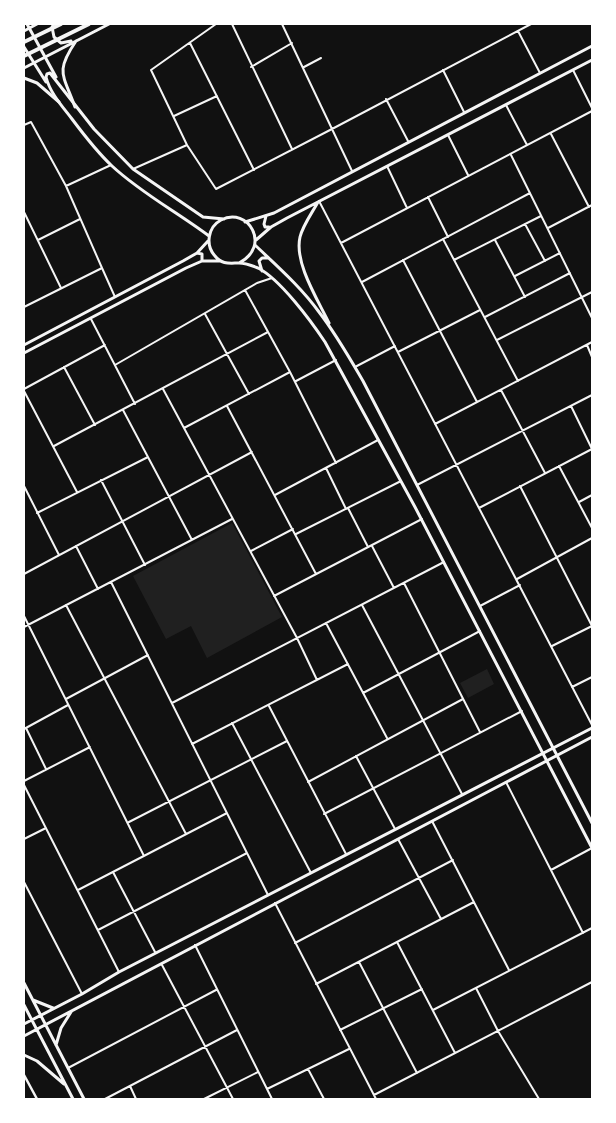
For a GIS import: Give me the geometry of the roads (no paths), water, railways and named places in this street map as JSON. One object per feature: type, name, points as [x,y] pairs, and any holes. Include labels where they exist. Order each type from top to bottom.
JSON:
[{"type":"highway","points":[[24,42],[61,24]]},
{"type":"highway","points":[[24,56],[89,24]]},
{"type":"main road","points":[[27,24],[60,85]]},
{"type":"main road","points":[[24,32],[37,24]]},
{"type":"main road","points":[[54,24],[52,26],[54,36],[61,43],[77,40]]},
{"type":"main road","points":[[24,68],[109,24]]},
{"type":"main road","points":[[75,107],[62,73],[65,57],[77,40]]},
{"type":"main road","points":[[245,222],[267,216],[592,46]]},
{"type":"main road","points":[[24,47],[59,102],[84,135],[111,165],[131,182],[209,236]]},
{"type":"main road","points":[[24,353],[202,261],[220,261],[233,264],[247,259],[252,253],[255,243],[271,227],[592,60]]},
{"type":"main road","points":[[48,85],[46,77],[50,73],[75,107],[133,169],[204,217],[239,218],[251,227],[255,243],[299,289],[334,332]]},
{"type":"main road","points":[[24,78],[37,83],[59,102]]},
{"type":"main road","points":[[319,201],[300,236],[300,248],[306,277],[417,485],[592,823]]},
{"type":"main road","points":[[267,216],[264,220],[265,227],[271,227]]},
{"type":"main road","points":[[220,261],[214,256],[210,248],[209,236],[215,225],[224,219]]},
{"type":"main road","points":[[24,345],[197,253],[209,241]]},
{"type":"main road","points":[[197,253],[202,254],[202,261]]},
{"type":"main road","points":[[262,271],[259,264],[260,259],[269,258]]},
{"type":"main road","points":[[239,263],[262,271],[272,278],[308,318],[336,360],[422,519],[592,848]]},
{"type":"main road","points":[[24,1024],[82,994],[119,972],[592,727]]},
{"type":"main road","points":[[24,1036],[161,962],[592,737]]},
{"type":"main road","points":[[24,983],[84,1099]]},
{"type":"main road","points":[[32,1000],[54,1008]]},
{"type":"main road","points":[[24,1005],[73,1099]]},
{"type":"main road","points":[[56,1045],[67,1016],[74,1009]]},
{"type":"main road","points":[[24,1055],[37,1061],[66,1086]]},
{"type":"street","points":[[216,24],[151,70],[187,145],[216,189],[531,24]]},
{"type":"street","points":[[232,24],[292,149]]},
{"type":"street","points":[[282,24],[352,171]]},
{"type":"street","points":[[518,31],[540,74]]},
{"type":"street","points":[[251,67],[292,43]]},
{"type":"street","points":[[190,44],[254,170]]},
{"type":"street","points":[[304,67],[321,58]]},
{"type":"street","points":[[443,70],[464,113]]},
{"type":"street","points":[[341,243],[592,109],[573,70]]},
{"type":"street","points":[[174,116],[217,96]]},
{"type":"street","points":[[386,100],[409,142]]},
{"type":"street","points":[[506,105],[527,145]]},
{"type":"street","points":[[24,125],[31,122],[66,186],[116,297]]},
{"type":"street","points":[[548,228],[591,206],[550,133]]},
{"type":"street","points":[[448,135],[468,176]]},
{"type":"street","points":[[133,169],[187,145]]},
{"type":"street","points":[[510,154],[592,318]]},
{"type":"street","points":[[66,186],[111,165]]},
{"type":"street","points":[[387,166],[407,208]]},
{"type":"street","points":[[362,282],[530,193]]},
{"type":"street","points":[[428,197],[448,237]]},
{"type":"street","points":[[319,201],[520,585],[592,727]]},
{"type":"street","points":[[24,212],[61,288]]},
{"type":"street","points":[[454,260],[542,216]]},
{"type":"street","points":[[38,240],[80,219]]},
{"type":"street","points":[[525,224],[545,261]]},
{"type":"street","points":[[443,239],[518,381]]},
{"type":"street","points":[[495,240],[525,296]]},
{"type":"street","points":[[514,277],[560,254]]},
{"type":"street","points":[[403,260],[477,402]]},
{"type":"street","points":[[24,307],[102,268]]},
{"type":"street","points":[[484,318],[570,273]]},
{"type":"street","points":[[115,365],[257,283],[272,278]]},
{"type":"street","points":[[245,290],[290,372],[336,463]]},
{"type":"street","points":[[496,340],[592,292]]},
{"type":"street","points":[[398,352],[480,310]]},
{"type":"street","points":[[205,314],[249,394]]},
{"type":"street","points":[[90,318],[135,404]]},
{"type":"street","points":[[54,446],[268,332]]},
{"type":"street","points":[[435,424],[592,342]]},
{"type":"street","points":[[77,492],[24,390],[104,345]]},
{"type":"street","points":[[587,345],[592,357]]},
{"type":"street","points":[[355,367],[395,346]]},
{"type":"street","points":[[295,382],[336,360]]},
{"type":"street","points":[[64,367],[95,424]]},
{"type":"street","points":[[184,428],[290,372]]},
{"type":"street","points":[[163,389],[297,638],[316,680]]},
{"type":"street","points":[[501,390],[545,473]]},
{"type":"street","points":[[417,485],[592,396]]},
{"type":"street","points":[[227,406],[316,574]]},
{"type":"street","points":[[479,508],[592,449],[571,406]]},
{"type":"street","points":[[123,410],[192,540]]},
{"type":"street","points":[[275,495],[378,440]]},
{"type":"street","points":[[24,574],[252,452]]},
{"type":"street","points":[[37,513],[148,457]]},
{"type":"street","points":[[559,466],[592,526]]},
{"type":"street","points":[[326,468],[394,588]]},
{"type":"street","points":[[101,480],[144,565]]},
{"type":"street","points":[[296,535],[401,481]]},
{"type":"street","points":[[24,486],[59,555]]},
{"type":"street","points":[[520,486],[592,626],[552,647]]},
{"type":"street","points":[[578,502],[592,495]]},
{"type":"street","points":[[24,627],[232,519]]},
{"type":"street","points":[[274,596],[422,519]]},
{"type":"street","points":[[250,551],[293,529]]},
{"type":"street","points":[[516,579],[592,538]]},
{"type":"street","points":[[76,546],[98,588]]},
{"type":"street","points":[[172,703],[444,562]]},
{"type":"street","points":[[110,582],[268,895]]},
{"type":"street","points":[[404,583],[481,732]]},
{"type":"street","points":[[480,606],[520,585]]},
{"type":"street","points":[[362,604],[462,794]]},
{"type":"street","points":[[66,605],[186,834]]},
{"type":"street","points":[[24,616],[129,822],[144,856]]},
{"type":"street","points":[[326,622],[387,739]]},
{"type":"street","points":[[363,693],[480,631]]},
{"type":"street","points":[[65,699],[148,656]]},
{"type":"street","points":[[192,744],[348,664]]},
{"type":"street","points":[[572,687],[592,677]]},
{"type":"street","points":[[308,782],[463,699]]},
{"type":"street","points":[[46,769],[25,728],[68,705]]},
{"type":"street","points":[[269,705],[346,854]]},
{"type":"street","points":[[324,814],[522,711]]},
{"type":"street","points":[[232,723],[311,872]]},
{"type":"street","points":[[129,822],[287,741]]},
{"type":"street","points":[[24,781],[90,747]]},
{"type":"street","points":[[356,756],[395,829]]},
{"type":"street","points":[[506,782],[583,933]]},
{"type":"street","points":[[24,785],[119,972]]},
{"type":"street","points":[[78,890],[227,813]]},
{"type":"street","points":[[432,821],[509,971]]},
{"type":"street","points":[[24,839],[46,828]]},
{"type":"street","points":[[398,839],[441,919]]},
{"type":"street","points":[[551,870],[592,848]]},
{"type":"street","points":[[98,930],[247,853]]},
{"type":"street","points":[[295,943],[452,860]]},
{"type":"street","points":[[113,872],[155,954]]},
{"type":"street","points":[[24,882],[82,994]]},
{"type":"street","points":[[316,984],[474,902]]},
{"type":"street","points":[[275,903],[376,1099]]},
{"type":"street","points":[[433,1010],[592,928]]},
{"type":"street","points":[[397,942],[455,1053]]},
{"type":"street","points":[[195,945],[272,1099]]},
{"type":"street","points":[[161,962],[233,1099]]},
{"type":"street","points":[[359,962],[417,1073]]},
{"type":"street","points":[[374,1095],[592,982]]},
{"type":"street","points":[[476,988],[498,1031],[539,1099]]},
{"type":"street","points":[[340,1030],[422,989]]},
{"type":"street","points":[[68,1068],[216,990]]},
{"type":"street","points":[[105,1099],[237,1030]]},
{"type":"street","points":[[266,1089],[349,1049]]},
{"type":"street","points":[[308,1069],[324,1099]]},
{"type":"street","points":[[204,1099],[258,1072]]},
{"type":"street","points":[[24,1075],[38,1099]]},
{"type":"street","points":[[130,1086],[136,1099]]}]
